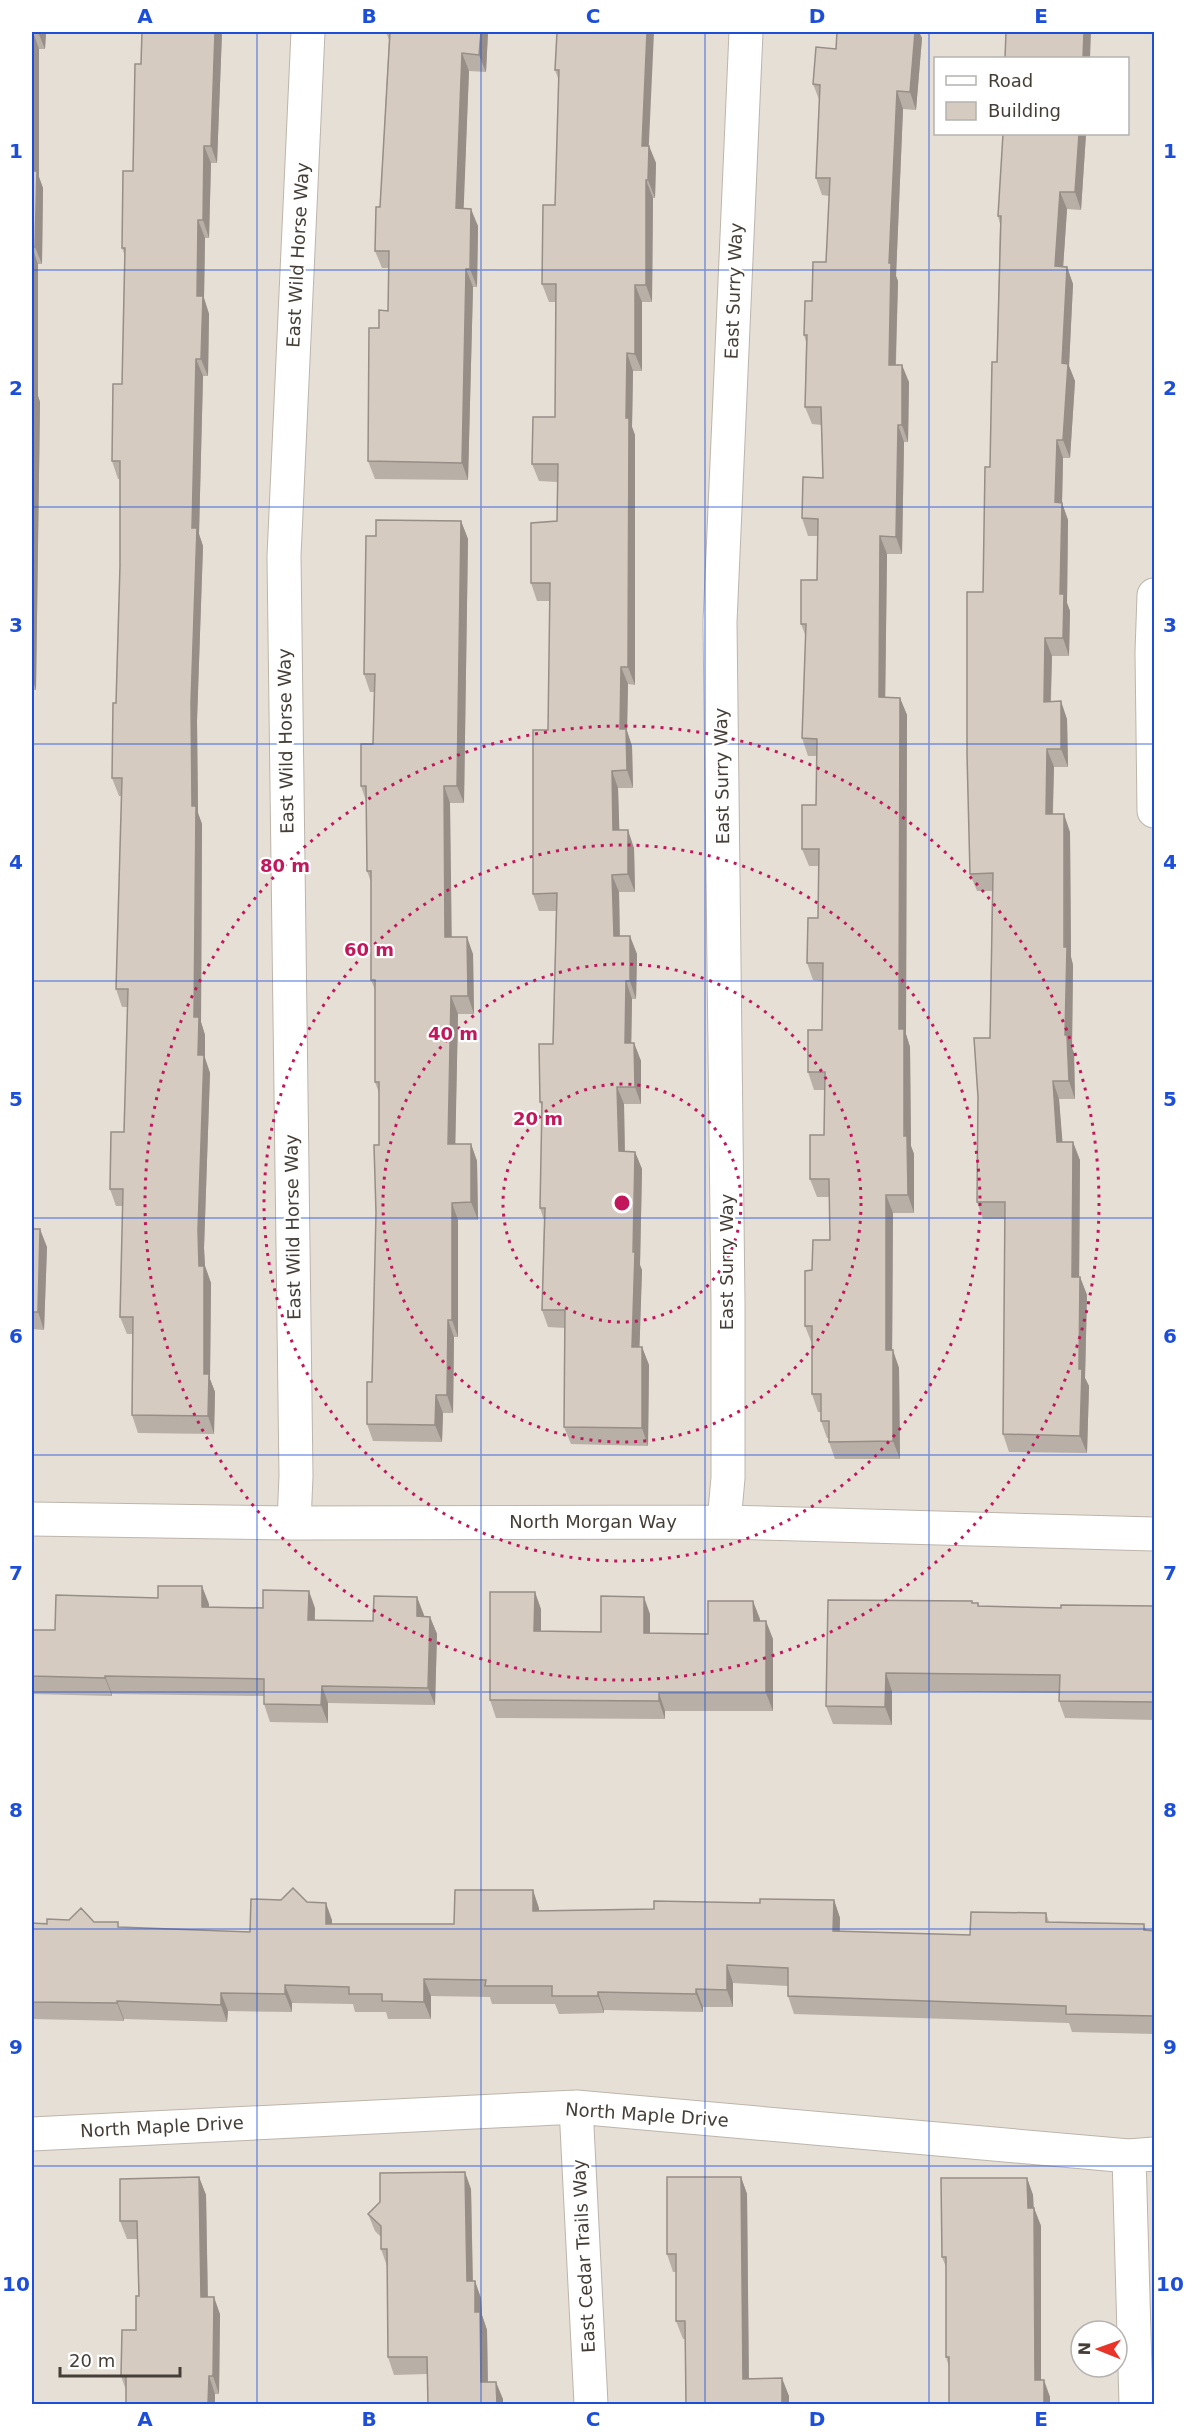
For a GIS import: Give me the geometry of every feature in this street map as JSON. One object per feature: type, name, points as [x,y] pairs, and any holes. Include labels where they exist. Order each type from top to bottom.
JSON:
[{"type":"street","name":"East Wild Horse Way","points":[[294,1523],[296,1453],[284,556],[308,32]]},
{"type":"street","name":"East Surry Way","points":[[724,1522],[728,1478],[728,1303],[720,622],[746,32]]},
{"type":"street","points":[[1155,595],[1152,652],[1155,811]]},
{"type":"street","name":"North Morgan Way","points":[[32,1519],[294,1523],[724,1522],[1155,1534]]},
{"type":"street","name":"North Maple Drive","points":[[32,2134],[576,2107],[1142,2155]]},
{"type":"street","name":"East Cedar Trails Way","points":[[576,2107],[591,2404]]},
{"type":"street","points":[[1136,2404],[1142,2155]]},
{"type":"shaded area","points":[[32,32],[1154,32],[1154,2404],[32,2404]]},
{"type":"building","points":[[32,32],[33,171],[37,171],[35,247],[32,247]]},
{"type":"building","points":[[142,32],[215,32],[211,146],[204,146],[203,220],[198,220],[197,296],[203,296],[201,359],[196,359],[192,528],[197,528],[191,703],[192,806],[196,806],[194,1017],[199,1017],[198,1055],[204,1055],[198,1230],[199,1266],[204,1266],[204,1374],[209,1374],[208,1416],[132,1415],[133,1317],[120,1317],[123,1189],[110,1189],[111,1132],[124,1132],[128,989],[116,989],[122,778],[112,778],[113,703],[116,703],[120,566],[120,461],[112,461],[113,384],[122,384],[125,248],[122,248],[123,171],[133,171],[135,64],[141,64]]},
{"type":"building","points":[[390,32],[481,32],[479,55],[462,53],[456,208],[471,209],[470,269],[466,269],[462,463],[368,461],[369,328],[379,328],[379,310],[388,311],[389,251],[375,251],[376,207],[380,207]]},
{"type":"building","points":[[557,32],[647,32],[642,146],[649,146],[648,180],[646,180],[646,285],[635,285],[635,354],[627,353],[628,667],[621,667],[620,729],[626,729],[627,770],[612,771],[613,830],[628,830],[628,874],[612,875],[614,936],[630,936],[630,981],[626,981],[625,1043],[634,1043],[635,1087],[617,1087],[619,1151],[635,1152],[632,1347],[642,1347],[642,1428],[564,1427],[565,1310],[542,1310],[545,1208],[540,1208],[542,1102],[540,1102],[539,1044],[553,1044],[557,893],[533,894],[533,730],[548,730],[550,583],[531,583],[531,523],[557,521],[558,464],[532,464],[533,417],[555,417],[556,284],[542,284],[543,205],[555,205],[559,70],[555,70]]},
{"type":"building","points":[[837,32],[915,32],[910,92],[897,91],[889,263],[891,263],[889,365],[902,365],[902,425],[898,425],[896,537],[880,536],[879,697],[900,698],[899,1029],[904,1029],[904,1136],[907,1136],[908,1195],[886,1195],[886,1350],[893,1350],[893,1441],[829,1442],[829,1421],[821,1421],[821,1394],[812,1394],[812,1326],[805,1326],[805,1271],[812,1270],[813,1240],[830,1240],[829,1179],[810,1179],[810,1135],[824,1135],[825,1072],[808,1072],[808,1030],[822,1030],[823,963],[807,963],[808,918],[818,918],[819,849],[802,849],[802,805],[816,805],[817,739],[802,738],[806,624],[801,624],[801,580],[817,580],[818,519],[802,518],[803,477],[823,478],[821,407],[805,407],[807,335],[804,335],[805,301],[812,301],[813,262],[826,262],[830,178],[816,178],[820,85],[813,84],[816,47],[836,49]]},
{"type":"building","points":[[1006,32],[1084,32],[1083,57],[1005,57]]},
{"type":"building","points":[[1003,135],[1079,135],[1075,192],[1060,192],[1055,266],[1067,267],[1062,363],[1068,364],[1063,440],[1057,440],[1055,502],[1062,503],[1060,594],[1064,594],[1063,638],[1045,638],[1044,702],[1061,701],[1061,749],[1047,749],[1046,814],[1064,814],[1064,947],[1067,947],[1065,1035],[1067,1035],[1069,1081],[1053,1081],[1057,1142],[1073,1142],[1072,1277],[1080,1277],[1079,1369],[1082,1369],[1080,1436],[1003,1434],[1005,1202],[977,1202],[978,1097],[974,1038],[990,1038],[993,873],[970,874],[967,592],[983,592],[985,467],[990,467],[992,362],[997,362],[1001,216],[998,216]]},
{"type":"building","points":[[32,384],[34,384],[32,528]]},
{"type":"building","points":[[376,520],[461,521],[457,786],[444,786],[445,937],[467,937],[468,996],[451,996],[448,1144],[471,1144],[471,1202],[452,1203],[452,1320],[448,1320],[447,1395],[436,1395],[435,1425],[367,1424],[367,1382],[372,1382],[376,1213],[374,1145],[379,1145],[379,1082],[375,1082],[375,980],[371,980],[371,871],[367,871],[366,786],[361,786],[361,744],[373,744],[375,674],[364,674],[366,536],[376,536]]},
{"type":"building","points":[[32,1229],[40,1229],[38,1312],[32,1312]]},
{"type":"building","points":[[158,1586],[202,1586],[202,1607],[263,1608],[263,1590],[309,1591],[308,1620],[373,1621],[374,1596],[417,1597],[417,1616],[430,1617],[428,1688],[322,1686],[321,1705],[264,1704],[264,1679],[32,1676],[32,1630],[55,1630],[56,1595],[158,1598]]},
{"type":"building","points":[[490,1592],[535,1592],[534,1631],[601,1632],[601,1596],[644,1597],[644,1633],[708,1634],[708,1601],[753,1601],[754,1621],[766,1621],[766,1693],[659,1693],[659,1701],[490,1700]]},
{"type":"building","points":[[828,1600],[972,1601],[972,1603],[978,1603],[978,1606],[1061,1608],[1061,1605],[1155,1606],[1155,1702],[1059,1701],[1060,1675],[886,1673],[885,1707],[826,1706]]},
{"type":"building","points":[[293,1888],[307,1902],[326,1903],[326,1924],[454,1924],[455,1890],[533,1890],[533,1911],[654,1909],[654,1901],[760,1903],[760,1899],[834,1900],[833,1931],[970,1935],[971,1912],[1046,1913],[1046,1922],[1144,1924],[1144,1930],[1155,1931],[1155,2016],[1066,2014],[1066,2006],[788,1996],[788,1968],[727,1965],[727,1990],[696,1989],[696,1994],[598,1992],[598,1996],[552,1996],[552,1986],[485,1986],[486,1980],[424,1979],[424,2002],[382,2001],[382,1994],[349,1994],[349,1987],[285,1985],[285,1994],[221,1993],[221,2005],[117,2001],[117,2003],[32,2002],[32,1923],[47,1924],[47,1919],[69,1920],[81,1908],[94,1922],[118,1922],[118,1927],[250,1932],[251,1899],[281,1900]]},
{"type":"building","points":[[465,2172],[467,2281],[475,2281],[475,2312],[480,2312],[481,2382],[496,2382],[497,2404],[428,2404],[427,2357],[388,2357],[387,2249],[381,2249],[381,2226],[368,2214],[380,2202],[380,2173]]},
{"type":"building","points":[[199,2177],[201,2297],[214,2297],[213,2376],[209,2376],[208,2404],[126,2404],[126,2376],[121,2376],[122,2330],[136,2330],[136,2296],[139,2296],[137,2221],[120,2221],[120,2179]]},
{"type":"building","points":[[667,2177],[741,2177],[743,2379],[782,2378],[782,2404],[686,2404],[685,2321],[676,2321],[676,2254],[667,2254]]},
{"type":"building","points":[[941,2178],[1027,2178],[1028,2208],[1034,2208],[1035,2380],[1044,2380],[1044,2404],[949,2404],[949,2357],[946,2357],[946,2257],[942,2257]]}]
